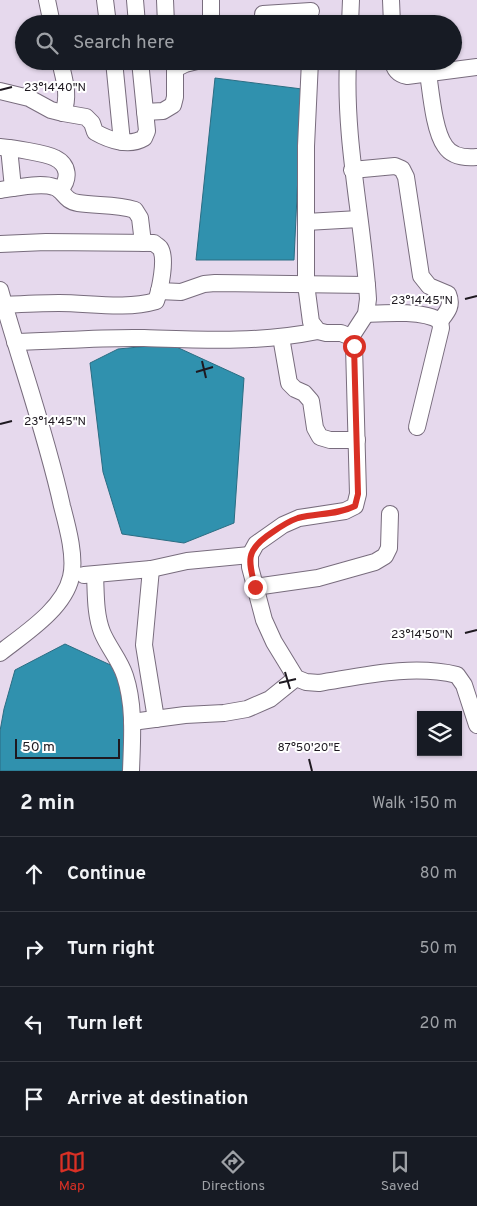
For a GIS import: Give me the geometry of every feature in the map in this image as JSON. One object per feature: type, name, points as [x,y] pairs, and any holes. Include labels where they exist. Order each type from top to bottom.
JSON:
[{"type":"street","points":[[47,0],[50,15]]},
{"type":"street","points":[[105,0],[107,15]]},
{"type":"street","points":[[134,0],[136,15]]},
{"type":"street","points":[[165,0],[166,15]]},
{"type":"street","points":[[211,0],[211,15]]},
{"type":"street","points":[[350,15],[351,0]]},
{"type":"street","points":[[391,0],[392,15]]},
{"type":"street","points":[[263,13],[311,12]]},
{"type":"street","points":[[462,69],[477,67]]},
{"type":"street","points":[[62,70],[67,94],[67,103],[63,113]]},
{"type":"street","points":[[115,70],[122,142]]},
{"type":"street","points":[[0,91],[29,98],[51,110],[86,116],[92,123],[95,132],[104,137],[122,142],[137,142],[144,138],[147,131],[141,70]]},
{"type":"street","points":[[145,112],[163,111],[173,105],[175,97],[174,70]]},
{"type":"street","points":[[310,70],[306,146],[306,284],[312,322],[318,330]]},
{"type":"street","points":[[347,70],[346,92],[352,170],[368,299],[366,314],[352,337],[354,346],[358,494],[355,506],[345,511],[299,518],[283,525],[256,544],[250,555],[250,567],[264,620],[274,642],[296,678],[306,682],[319,683],[397,672],[443,671],[457,675],[464,685],[477,725]]},
{"type":"street","points":[[396,70],[400,75],[407,76],[452,70]]},
{"type":"street","points":[[428,73],[435,121],[445,147],[456,155],[465,158],[477,157]]},
{"type":"street","points":[[60,190],[65,184],[67,174],[64,164],[54,157],[4,148],[7,189],[53,186],[60,190],[66,199],[76,203],[124,206],[135,210],[140,218],[143,243]]},
{"type":"street","points":[[352,170],[395,166],[402,169],[406,177],[421,276],[429,286],[448,294],[451,301],[449,308],[440,321],[441,328],[417,427]]},
{"type":"street","points":[[306,222],[359,219]]},
{"type":"street","points":[[0,244],[46,242],[154,243],[161,249],[163,260],[156,301],[146,304],[57,303],[2,298],[53,464],[71,542],[71,576],[62,597],[44,618],[0,653]]},
{"type":"street","points":[[159,291],[181,292],[204,284],[215,283],[367,285]]},
{"type":"street","points":[[366,314],[397,313],[434,317],[440,321]]},
{"type":"street","points":[[15,342],[142,338],[201,341],[281,337],[318,330],[326,333],[342,333],[352,337]]},
{"type":"street","points":[[281,337],[289,383],[295,389],[304,393],[311,401],[315,428],[320,437],[330,440],[357,440]]},
{"type":"street","points":[[255,587],[318,578],[375,562],[385,556],[389,548],[390,514]]},
{"type":"street","points":[[71,576],[151,569],[187,561],[250,555]]},
{"type":"street","points":[[151,569],[144,645],[156,719]]},
{"type":"street","points":[[95,575],[97,611],[102,632],[125,675],[130,693],[132,771]]},
{"type":"street","points":[[132,722],[247,709],[270,699],[296,678]]},
{"type":"water","points":[[215,78],[302,89],[294,260],[196,260]]},
{"type":"water","points":[[170,344],[244,378],[234,523],[184,543],[122,534],[103,472],[90,363],[118,349]]},
{"type":"water","points":[[65,644],[117,668],[129,702],[127,771],[0,771],[0,731],[15,670]]},
{"type":"route","points":[[255,587],[250,567],[250,555],[256,544],[283,525],[299,518],[345,511],[355,506],[358,494],[354,346]]}]
